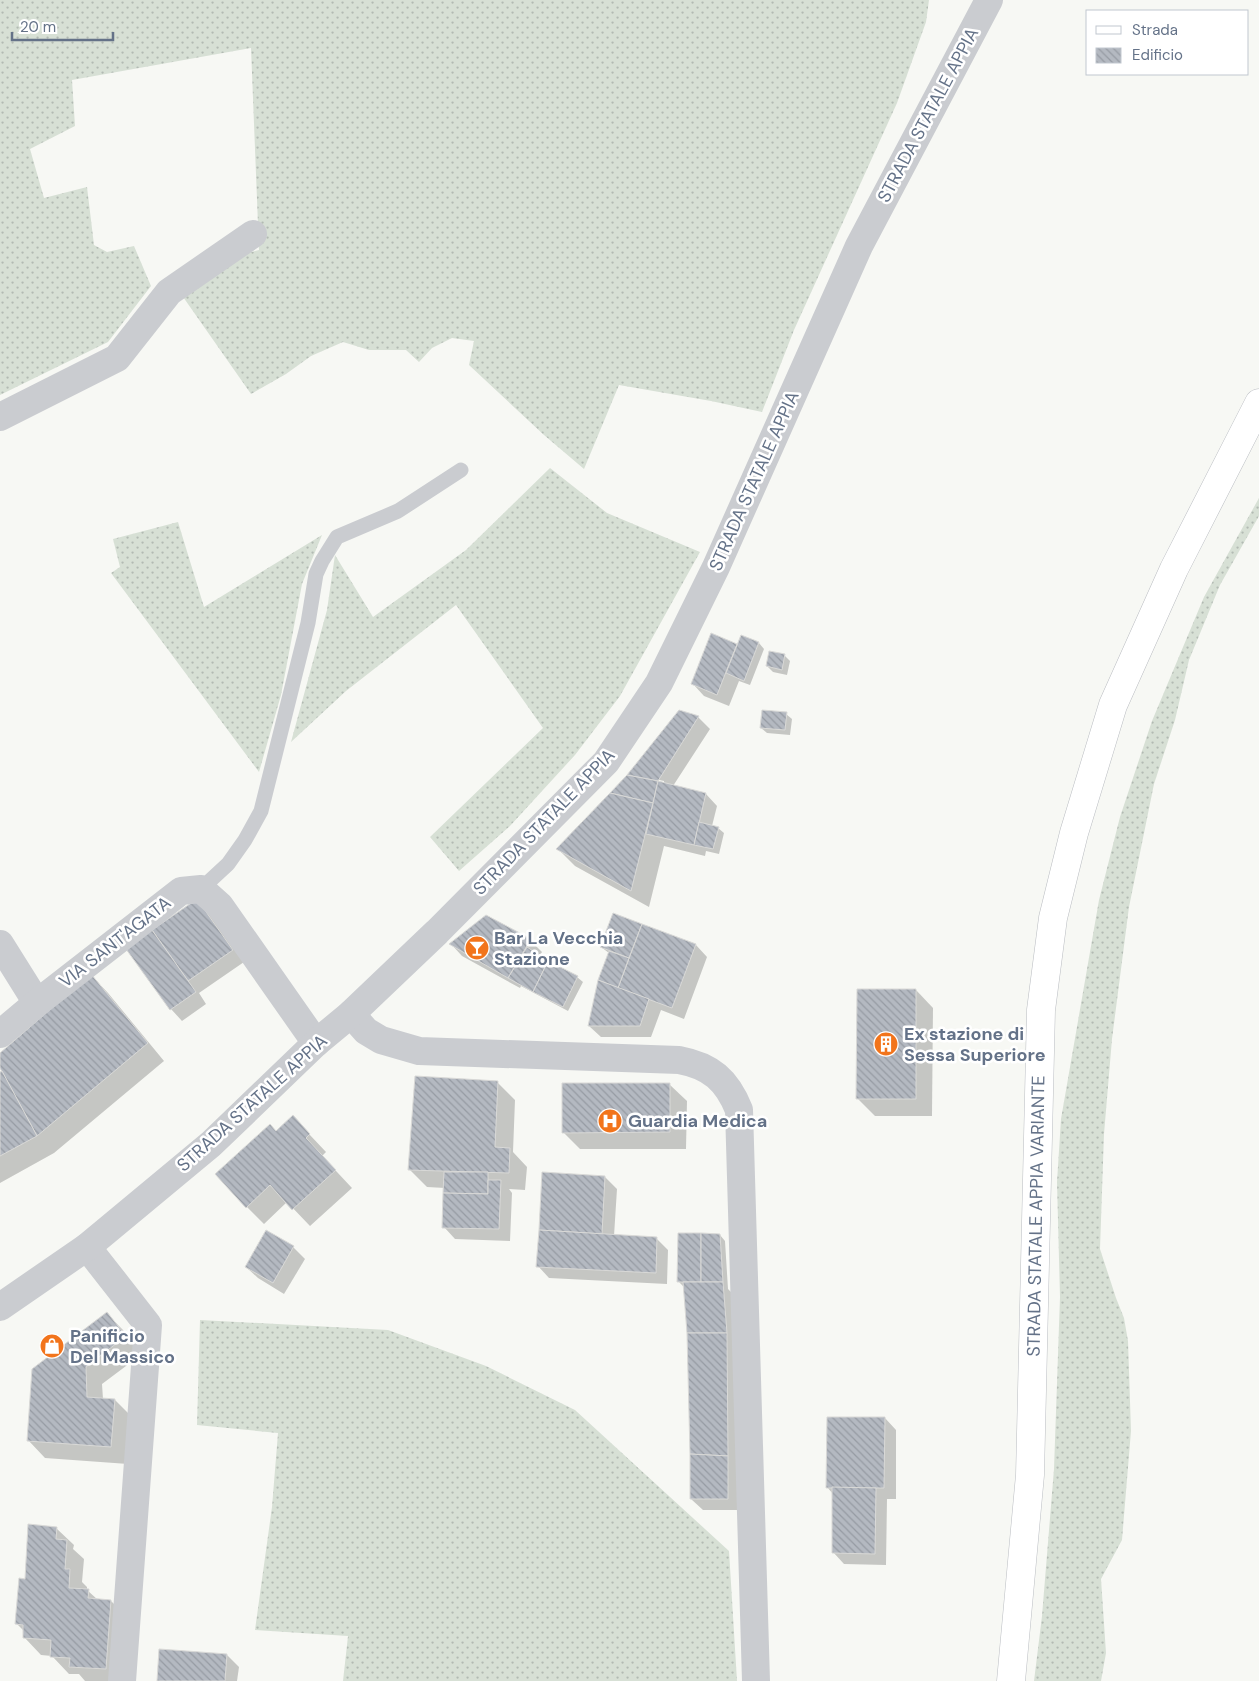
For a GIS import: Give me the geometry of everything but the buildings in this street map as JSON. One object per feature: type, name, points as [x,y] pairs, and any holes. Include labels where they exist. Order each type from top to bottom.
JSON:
[{"type":"main road","name":"STRADA STATALE APPIA VARIANTE","points":[[1012,1681],[1030,1475],[1041,1010],[1053,918],[1074,833],[1113,704],[1174,569],[1259,403]]},
{"type":"street","name":"STRADA STATALE APPIA","points":[[0,1307],[88,1247],[211,1144],[316,1043],[351,1014],[444,925],[606,762],[659,683],[716,566],[860,246],[989,0]]},
{"type":"street","points":[[0,418],[118,358],[169,292],[253,234]]},
{"type":"street","points":[[202,889],[220,906],[316,1043]]},
{"type":"street","name":"VIA SANT'AGATA","points":[[0,1034],[180,891],[202,889]]},
{"type":"street","points":[[0,944],[37,1003]]},
{"type":"street","points":[[351,1014],[366,1031],[381,1040],[419,1052],[678,1060],[707,1068],[728,1087],[739,1110],[756,1681]]},
{"type":"street","points":[[88,1247],[148,1325],[122,1681]]},
{"type":"lane","points":[[202,889],[228,864],[245,840],[261,811],[308,624],[316,574],[322,561],[337,537],[398,512],[461,470]]},
{"type":"shaded area","points":[[0,0],[929,0],[926,22],[897,103],[794,330],[762,412],[619,385],[584,469],[544,435],[469,365],[474,341],[452,338],[432,348],[419,362],[406,350],[369,350],[343,342],[311,356],[286,374],[251,394],[181,294],[244,254],[259,250],[251,48],[72,80],[75,126],[30,149],[44,198],[87,187],[94,245],[107,252],[134,246],[151,286],[108,342],[0,395]]},
{"type":"shaded area","points":[[550,468],[607,513],[700,552],[620,696],[575,755],[510,826],[459,871],[430,837],[543,728],[456,605],[346,691],[291,742],[327,610],[335,555],[373,617],[466,550]]},
{"type":"shaded area","points":[[1259,498],[1259,516],[1220,585],[1189,660],[1175,720],[1154,784],[1129,907],[1112,1039],[1104,1134],[1100,1249],[1124,1318],[1128,1341],[1131,1431],[1122,1540],[1101,1579],[1106,1653],[1101,1681],[1034,1681],[1042,1616],[1054,1469],[1060,1297],[1057,1182],[1061,1119],[1099,900],[1120,817],[1152,721],[1204,597]]},
{"type":"shaded area","points":[[178,522],[204,607],[322,535],[302,584],[281,695],[259,772],[111,573],[120,567],[113,539]]},
{"type":"shaded area","points":[[200,1320],[388,1330],[486,1366],[575,1410],[729,1551],[737,1681],[343,1681],[348,1636],[255,1630],[272,1507],[278,1433],[197,1425]]},
{"type":"place","name":"Bar La Vecchia Stazione","points":[[477,948]]},
{"type":"place","name":"Ex stazione di Sessa Superiore","points":[[886,1044]]},
{"type":"place","name":"Guardia Medica","points":[[610,1121]]},
{"type":"place","name":"Panificio Del Massico","points":[[52,1346]]}]
